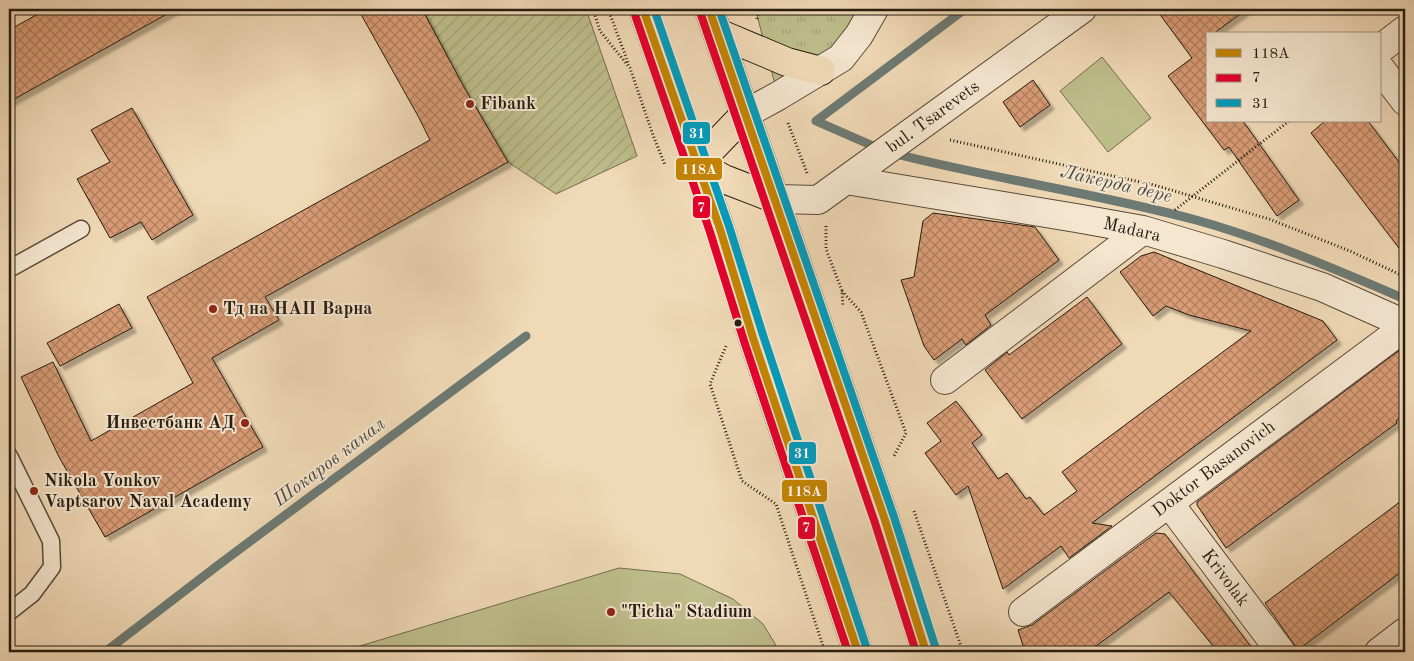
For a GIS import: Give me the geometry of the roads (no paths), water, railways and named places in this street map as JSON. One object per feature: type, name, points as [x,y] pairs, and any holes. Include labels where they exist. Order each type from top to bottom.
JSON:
[{"type":"main road","points":[[643,9],[720,229],[753,338],[858,652]]},
{"type":"main road","points":[[714,21],[766,54],[821,71]]},
{"type":"main road","points":[[714,21],[885,520],[926,652]]},
{"type":"main road","points":[[696,164],[745,114]]},
{"type":"main road","points":[[696,164],[724,179],[776,198]]},
{"type":"street","points":[[745,114],[841,58],[859,35],[874,9]]},
{"type":"street","name":"bul. Tsarevets","points":[[776,198],[818,200],[1082,9]]},
{"type":"street","points":[[1382,47],[1405,30]]},
{"type":"street","points":[[1382,71],[1405,101]]},
{"type":"street","name":"Madara","points":[[854,173],[1143,230],[1322,287],[1405,326]]},
{"type":"street","points":[[945,380],[1143,230]]},
{"type":"street","name":"Doktor Basanovich","points":[[1023,612],[1405,326]]},
{"type":"street","name":"Krivolak","points":[[1169,503],[1281,652]]},
{"type":"street","points":[[1379,652],[1405,632]]},
{"type":"lane","points":[[9,269],[81,229]]},
{"type":"lane","points":[[9,456],[51,541],[52,567],[32,594],[9,612]]},
{"type":"waterway","name":"Шокаров канал","points":[[880,149],[816,121],[965,9]]},
{"type":"waterway","name":"Лакерда дере","points":[[892,153],[968,171],[1158,210],[1196,220],[1276,246],[1405,299]]},
{"type":"waterway","name":"Шокаров канал","points":[[105,652],[217,566],[526,336]]},
{"type":"place","name":"Fibank","points":[[470,104]]},
{"type":"place","name":"Тд на НАП Варна","points":[[213,309]]},
{"type":"place","name":"Инвестбанк АД","points":[[245,423]]},
{"type":"place","name":"Nikola Yonkov Vaptsarov Naval Academy","points":[[34,491]]},
{"type":"place","name":"\"Ticha\" Stadium","points":[[611,612]]}]
